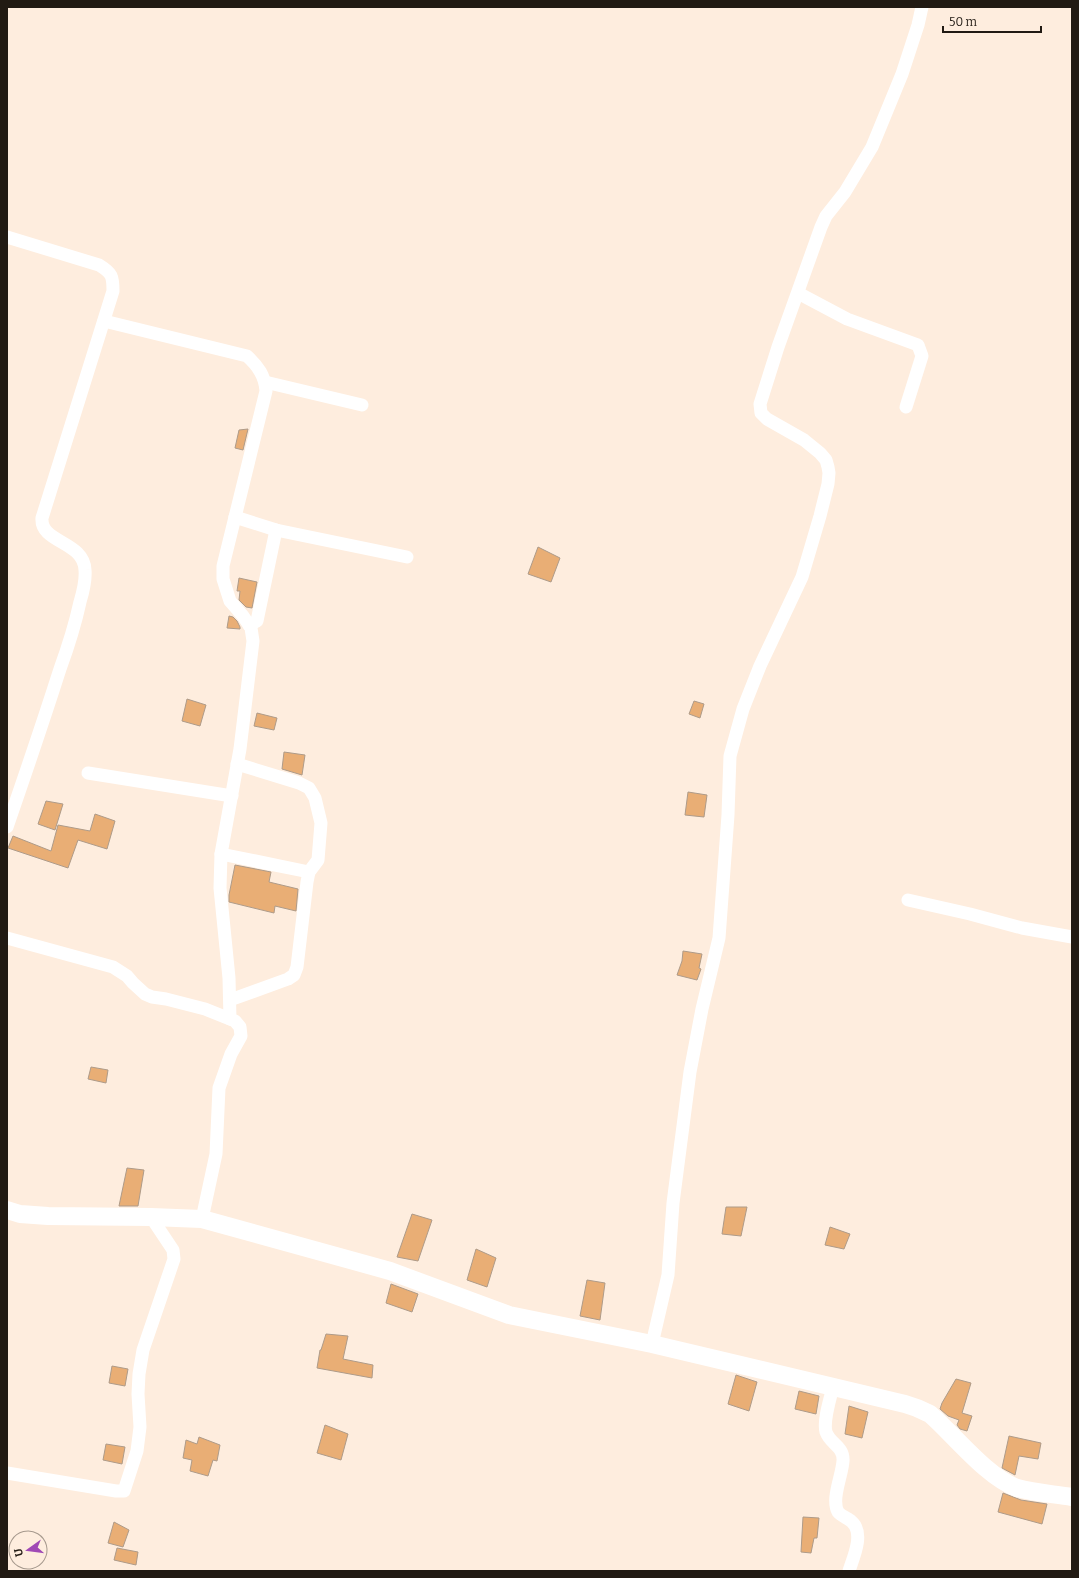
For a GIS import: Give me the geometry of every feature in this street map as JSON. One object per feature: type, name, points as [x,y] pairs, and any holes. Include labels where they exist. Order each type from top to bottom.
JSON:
[{"type":"street","points":[[652,1344],[668,1275],[673,1203],[690,1072],[702,1009],[719,938],[728,815],[730,756],[743,709],[760,666],[802,577],[828,484],[829,473],[826,460],[804,440],[767,419],[760,409],[760,404],[778,347],[826,216],[845,192],[872,147],[902,74],[918,25],[922,7]]},
{"type":"street","points":[[7,237],[99,265],[108,271],[113,280],[113,291],[42,523],[44,530],[78,552],[84,559],[86,569],[85,584],[75,625],[7,827]]},
{"type":"street","points":[[798,293],[847,319],[918,345],[922,356],[906,406]]},
{"type":"street","points":[[104,321],[247,356],[257,366],[265,382],[266,391],[223,566],[222,579],[230,601],[251,628],[253,641],[237,764],[221,854],[220,888],[230,978],[230,1019]]},
{"type":"street","points":[[265,382],[362,405]]},
{"type":"street","points":[[235,517],[276,530],[407,557]]},
{"type":"street","points":[[249,625],[257,621],[276,530]]},
{"type":"street","points":[[230,1000],[288,979],[294,975],[297,967],[309,872],[318,860],[321,823],[314,798],[309,788],[299,783],[237,764]]},
{"type":"street","points":[[88,773],[232,796]]},
{"type":"street","points":[[221,854],[309,872]]},
{"type":"street","points":[[908,900],[1022,928],[1072,937]]},
{"type":"street","points":[[7,938],[113,966],[128,976],[145,994],[152,997],[205,1009],[235,1021],[238,1024],[241,1031],[241,1036],[231,1054],[219,1088],[216,1154],[202,1219]]},
{"type":"street","points":[[7,1210],[20,1214],[48,1216],[202,1219],[390,1271],[509,1315],[652,1344],[833,1386],[918,1408],[930,1414],[991,1474],[1004,1482],[1018,1488],[1072,1497]]},
{"type":"street","points":[[7,1473],[116,1492],[124,1491],[137,1451],[140,1428],[138,1394],[139,1374],[143,1350],[174,1259],[173,1250],[151,1217]]},
{"type":"street","points":[[833,1386],[825,1422],[828,1436],[842,1450],[843,1461],[835,1503],[838,1512],[853,1523],[858,1540],[849,1571]]},
{"type":"building","points":[[248,429],[243,450],[235,448],[239,430]]},
{"type":"building","points":[[538,547],[560,558],[551,582],[528,574]]},
{"type":"building","points":[[239,578],[257,582],[252,608],[246,607],[239,600],[240,591],[237,591]]},
{"type":"building","points":[[229,616],[233,617],[237,621],[240,629],[227,628]]},
{"type":"building","points":[[187,699],[206,705],[200,726],[182,721]]},
{"type":"building","points":[[694,701],[704,704],[700,718],[689,714]]},
{"type":"building","points":[[257,713],[277,718],[274,730],[254,726]]},
{"type":"building","points":[[284,752],[305,755],[302,775],[282,769]]},
{"type":"building","points":[[688,792],[707,795],[704,817],[685,815]]},
{"type":"building","points":[[46,801],[63,804],[55,830],[38,824]]},
{"type":"building","points":[[95,814],[115,821],[107,849],[78,840],[68,868],[8,848],[13,836],[51,851],[58,825],[90,831]]},
{"type":"building","points":[[235,865],[271,872],[269,882],[298,889],[296,911],[275,906],[274,913],[229,902]]},
{"type":"building","points":[[683,951],[702,954],[699,968],[701,969],[697,980],[677,975],[682,961]]},
{"type":"building","points":[[91,1067],[108,1070],[106,1083],[88,1079]]},
{"type":"building","points":[[127,1168],[144,1170],[138,1206],[119,1206]]},
{"type":"building","points":[[726,1207],[747,1207],[741,1236],[722,1234]]},
{"type":"building","points":[[412,1214],[432,1220],[418,1261],[397,1257]]},
{"type":"building","points":[[830,1227],[850,1234],[844,1249],[825,1245]]},
{"type":"building","points":[[476,1249],[496,1258],[487,1287],[467,1280]]},
{"type":"building","points":[[587,1280],[605,1283],[600,1320],[580,1316]]},
{"type":"building","points":[[391,1284],[418,1294],[412,1312],[386,1303]]},
{"type":"building","points":[[326,1334],[348,1336],[343,1359],[373,1365],[372,1378],[317,1368],[320,1350]]},
{"type":"building","points":[[112,1366],[128,1369],[125,1386],[109,1383]]},
{"type":"building","points":[[736,1375],[757,1382],[749,1411],[728,1404]]},
{"type":"building","points":[[956,1379],[971,1383],[962,1413],[972,1416],[967,1431],[960,1429],[957,1425],[959,1420],[948,1416],[940,1409]]},
{"type":"building","points":[[799,1391],[819,1396],[816,1414],[795,1409]]},
{"type":"building","points":[[849,1406],[868,1412],[862,1438],[845,1434]]},
{"type":"building","points":[[325,1425],[348,1434],[341,1460],[317,1453]]},
{"type":"building","points":[[1009,1436],[1041,1443],[1038,1459],[1019,1456],[1015,1475],[1002,1468]]},
{"type":"building","points":[[199,1437],[220,1445],[217,1461],[213,1460],[208,1476],[190,1471],[192,1460],[183,1458],[186,1440],[197,1444]]},
{"type":"building","points":[[106,1444],[125,1447],[122,1464],[103,1460]]},
{"type":"building","points":[[1003,1493],[1021,1500],[1047,1504],[1042,1524],[998,1512]]},
{"type":"building","points":[[803,1517],[819,1518],[817,1538],[814,1538],[811,1553],[801,1552]]},
{"type":"building","points":[[114,1522],[129,1530],[123,1547],[108,1543]]},
{"type":"building","points":[[117,1548],[138,1552],[136,1565],[114,1560]]}]
